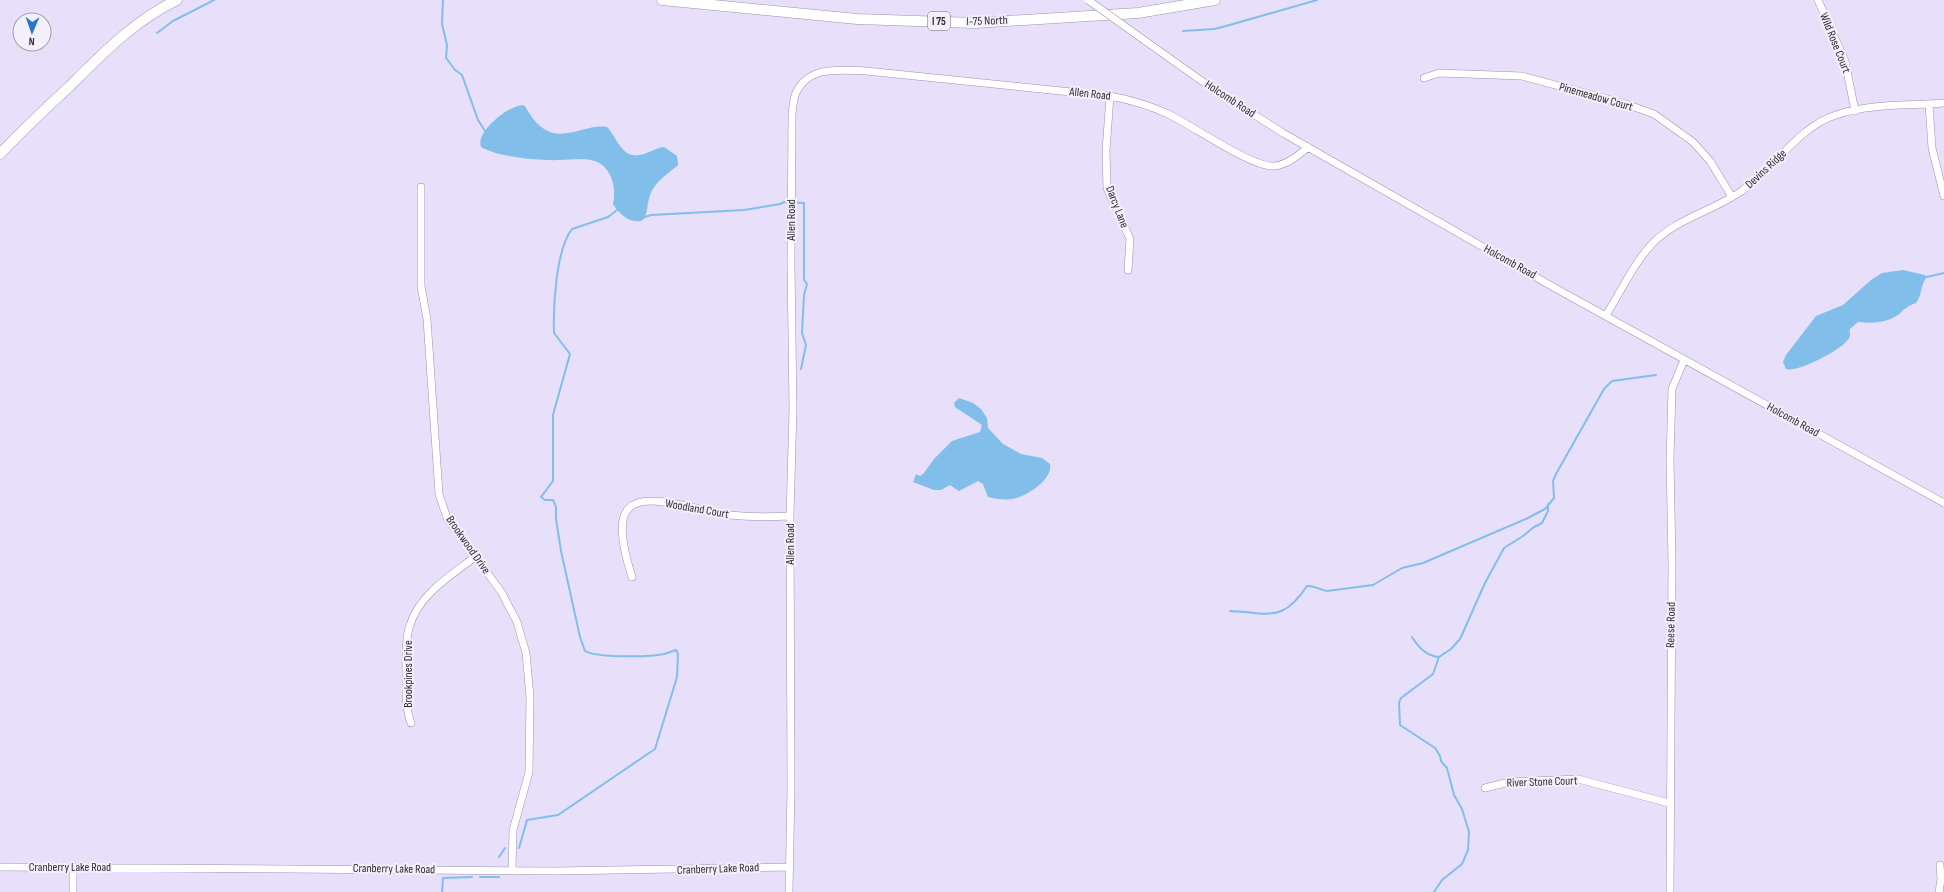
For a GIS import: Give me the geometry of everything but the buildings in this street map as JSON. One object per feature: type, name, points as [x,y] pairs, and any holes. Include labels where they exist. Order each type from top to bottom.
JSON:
[{"type":"highway","points":[[0,154],[117,40],[144,20],[176,0]]},
{"type":"highway","name":"I-75 North","points":[[662,0],[857,19],[975,23],[1138,13],[1215,0]]},
{"type":"street","name":"Holcomb Road","points":[[1088,0],[1206,84],[1283,133],[1555,288],[1944,503]]},
{"type":"street","name":"Wild Rose Court","points":[[1818,0],[1845,61],[1856,111]]},
{"type":"street","name":"Allen Road","points":[[789,892],[791,789],[790,516],[793,409],[791,264],[792,114],[796,94],[803,81],[813,74],[833,70],[846,70],[1110,96],[1148,105],[1170,114],[1248,159],[1263,165],[1274,166],[1282,164],[1308,147]]},
{"type":"street","name":"Pinemeadow Court","points":[[1424,78],[1439,73],[1522,76],[1626,104],[1654,114],[1693,142],[1714,166],[1732,197]]},
{"type":"street","name":"Darcy Lane","points":[[1110,96],[1106,151],[1107,188],[1130,239],[1128,270]]},
{"type":"street","name":"Devins Ridge","points":[[1606,315],[1652,243],[1673,226],[1732,197],[1758,179],[1800,137],[1820,122],[1836,115],[1856,111],[1896,106],[1944,103]]},
{"type":"street","points":[[1929,104],[1932,148],[1944,196]]},
{"type":"street","name":"Brookwood Drive","points":[[421,187],[421,286],[427,319],[439,494],[447,518],[502,593],[517,622],[526,653],[528,670],[529,772],[513,830],[512,870]]},
{"type":"street","name":"Reese Road","points":[[1670,892],[1669,803],[1672,606],[1670,460],[1672,389],[1684,360]]},
{"type":"street","name":"Woodland Court","points":[[632,577],[625,553],[623,527],[625,513],[632,505],[640,502],[669,502],[728,515],[790,516]]},
{"type":"street","name":"Brookpines Drive","points":[[411,722],[406,700],[406,647],[409,628],[422,601],[442,582],[475,557]]},
{"type":"street","name":"River Stone Court","points":[[1485,788],[1509,782],[1578,779],[1669,803]]},
{"type":"street","points":[[1939,892],[1941,879],[1940,865]]},
{"type":"street","name":"Cranberry Lake Road","points":[[0,867],[652,870],[789,867]]},
{"type":"street","points":[[73,892],[74,867]]},
{"type":"water","points":[[523,105],[536,122],[548,131],[562,134],[592,128],[607,127],[620,146],[628,153],[639,155],[664,147],[677,156],[678,165],[662,178],[652,190],[646,215],[643,220],[630,220],[622,215],[616,208],[613,204],[614,191],[611,177],[608,171],[598,162],[583,159],[552,160],[519,158],[497,153],[481,147],[483,134],[494,120],[510,109]]},
{"type":"water","points":[[1903,270],[1925,275],[1927,277],[1923,284],[1920,297],[1916,303],[1888,320],[1874,323],[1858,322],[1850,329],[1850,336],[1845,343],[1830,354],[1809,364],[1792,369],[1786,369],[1783,362],[1786,355],[1816,316],[1843,305],[1871,280],[1882,273]]},
{"type":"water","points":[[959,398],[973,403],[981,409],[987,418],[988,428],[1003,444],[1021,454],[1042,458],[1050,464],[1050,470],[1047,476],[1038,486],[1025,495],[1013,499],[997,499],[988,497],[983,484],[978,481],[959,491],[950,485],[941,490],[934,490],[913,482],[916,474],[920,476],[924,473],[934,459],[952,441],[980,432],[982,425],[955,407],[954,403]]},
{"type":"waterway","points":[[157,33],[173,21],[214,0]]},
{"type":"waterway","points":[[443,0],[442,24],[447,45],[446,58],[455,70],[462,75],[478,120],[485,131]]},
{"type":"waterway","points":[[1183,31],[1214,29],[1317,0]]},
{"type":"waterway","points":[[645,217],[651,215],[744,210],[784,202],[804,203],[804,280],[807,284],[804,295],[802,333],[806,345],[801,369]]},
{"type":"waterway","points":[[519,848],[527,820],[558,815],[655,749],[677,677],[678,654],[676,650],[664,654],[636,656],[600,655],[585,651],[580,637],[561,551],[556,519],[556,507],[553,500],[545,500],[541,497],[553,481],[553,415],[570,354],[554,333],[555,294],[562,250],[572,229],[608,217],[617,210]]},
{"type":"waterway","points":[[1927,277],[1944,273]]},
{"type":"waterway","points":[[1230,611],[1266,614],[1281,611],[1294,602],[1307,586],[1312,586],[1327,591],[1373,585],[1402,568],[1423,563],[1526,519],[1545,509],[1554,498],[1553,481],[1556,474],[1604,389],[1612,381],[1656,375]]},
{"type":"waterway","points":[[1434,892],[1442,880],[1462,864],[1468,850],[1469,832],[1462,809],[1454,795],[1447,768],[1441,761],[1435,748],[1400,725],[1399,703],[1401,698],[1433,674],[1439,657],[1451,649],[1460,639],[1485,583],[1504,548],[1542,523],[1548,511],[1548,504]]},
{"type":"waterway","points":[[1412,637],[1426,653],[1439,657]]},
{"type":"waterway","points":[[499,857],[505,848]]},
{"type":"waterway","points":[[442,892],[443,878],[472,877]]},
{"type":"waterway","points":[[480,877],[499,877]]}]
